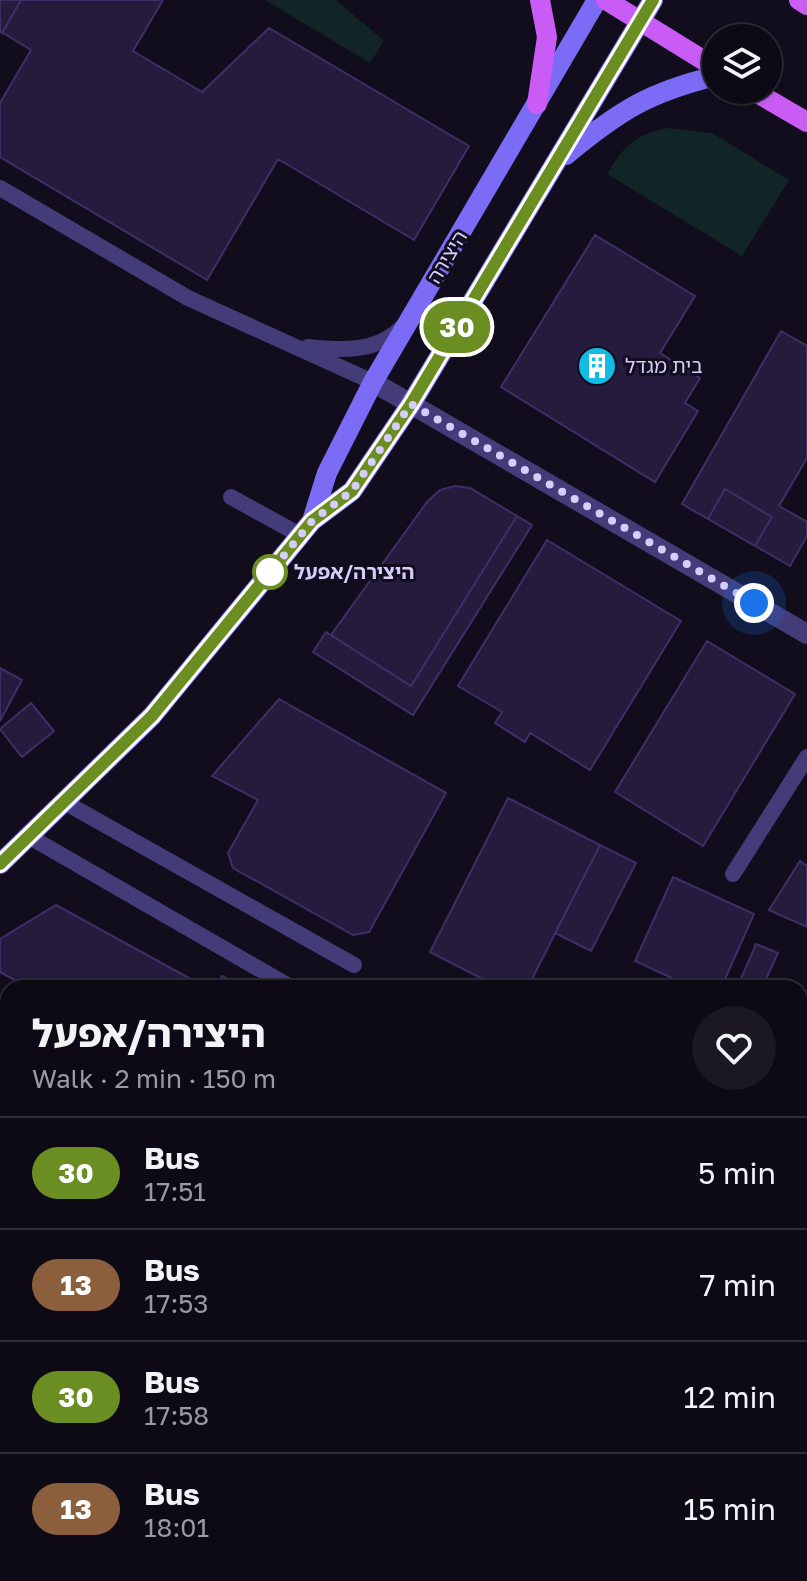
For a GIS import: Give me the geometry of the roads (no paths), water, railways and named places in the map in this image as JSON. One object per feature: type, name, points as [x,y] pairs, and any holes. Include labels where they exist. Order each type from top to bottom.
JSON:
[{"type":"main road","points":[[537,104],[547,37],[540,0]]},
{"type":"main road","points":[[606,0],[702,59]]},
{"type":"main road","points":[[799,0],[807,5]]},
{"type":"main road","points":[[776,104],[807,122]]},
{"type":"street","name":"היצירה","points":[[306,528],[327,473],[373,382],[597,0]]},
{"type":"street","name":"היצירה","points":[[0,864],[152,716],[306,528],[352,491],[411,404],[653,0]]},
{"type":"street","points":[[554,165],[629,107],[664,90],[702,80]]},
{"type":"street","points":[[373,382],[807,634]]},
{"type":"lane","points":[[0,188],[188,298],[373,382]]},
{"type":"lane","points":[[295,345],[320,349],[369,348],[393,337],[409,320]]},
{"type":"lane","points":[[231,497],[306,528]]},
{"type":"lane","points":[[733,874],[807,757]]},
{"type":"lane","points":[[66,803],[354,965]]},
{"type":"lane","points":[[30,837],[278,980]]},
{"type":"place","name":"בית מגדל","points":[[597,366]]},
{"type":"place","name":"היצירה/אפעל","points":[[270,572]]}]
